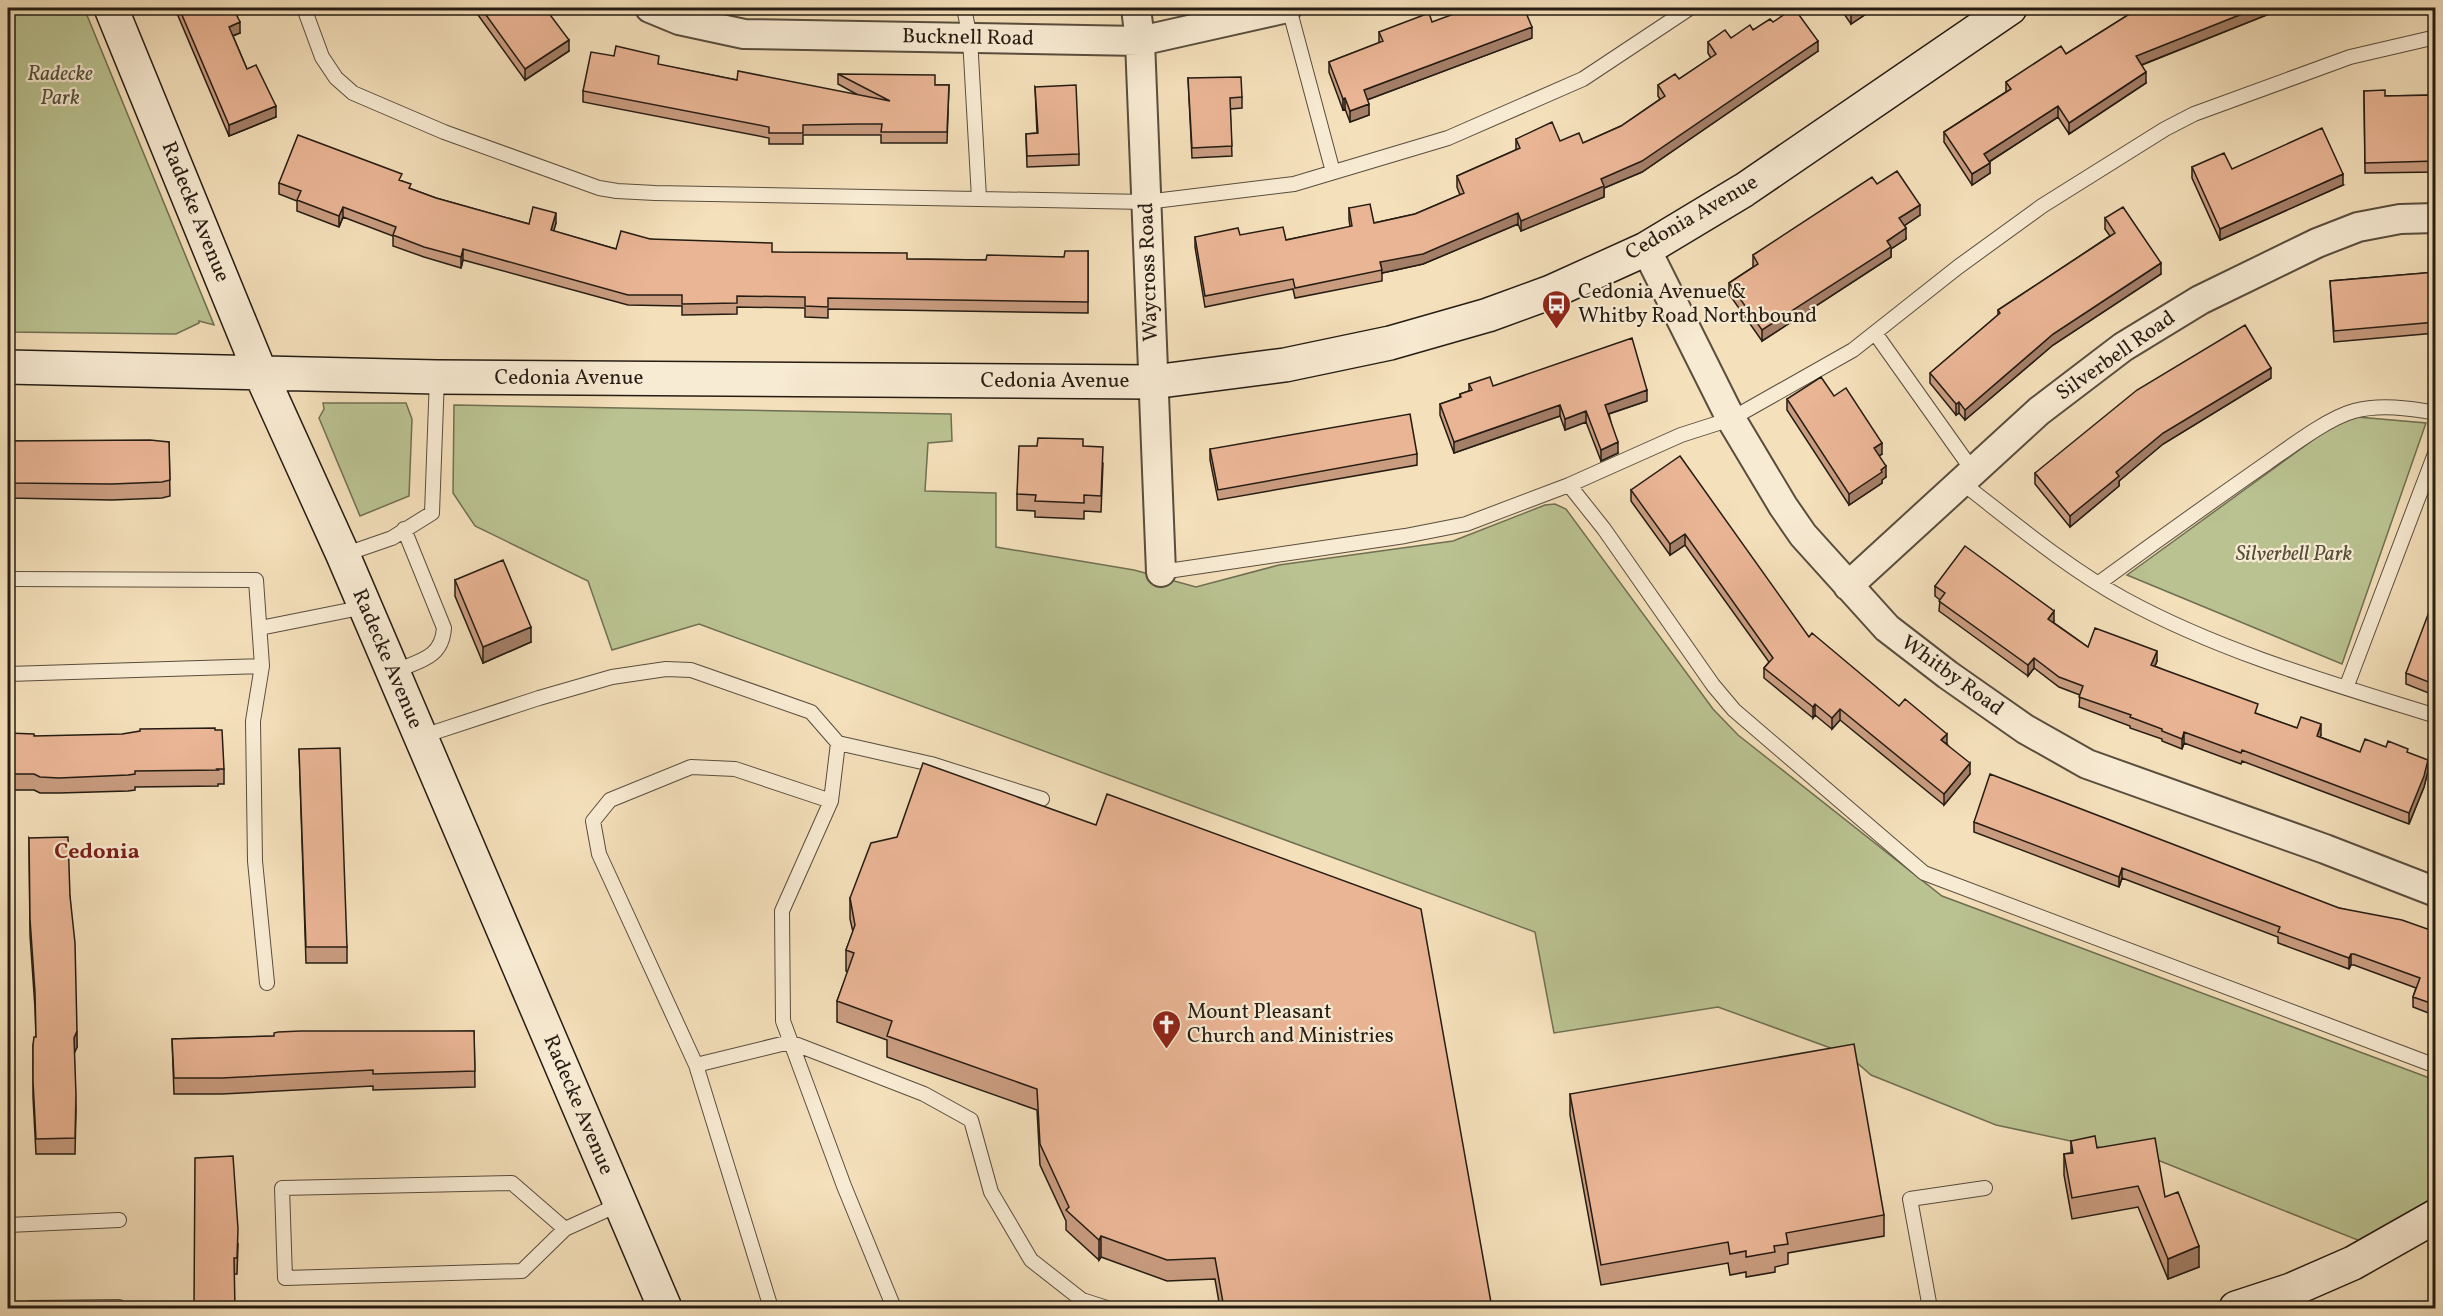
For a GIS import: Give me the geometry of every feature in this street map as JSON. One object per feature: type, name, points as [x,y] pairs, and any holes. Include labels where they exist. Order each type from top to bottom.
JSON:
[{"type":"street","name":"Radecke Avenue","points":[[111,8],[260,372],[343,555],[665,1308]]},
{"type":"street","name":"Bucknell Road","points":[[650,8],[679,20],[744,34],[1140,41],[1288,8]]},
{"type":"street","name":"Waycross Road","points":[[1136,8],[1140,41],[1161,572]]},
{"type":"street","name":"Cedonia Avenue","points":[[8,367],[437,377],[1153,382],[1285,365],[1390,343],[1488,315],[1551,292],[1646,249],[1744,190],[2010,8]]},
{"type":"street","name":"Silverbell Road","points":[[1848,586],[2038,411],[2123,347],[2200,300],[2317,243],[2358,227],[2400,219],[2436,218]]},
{"type":"street","name":"Whitby Road","points":[[1646,249],[1731,419],[1803,535],[1887,628],[1948,675],[2025,729],[2088,764],[2325,849],[2436,892]]},
{"type":"street","points":[[2236,1308],[2291,1290],[2354,1263],[2436,1216]]},
{"type":"lane","points":[[304,8],[322,57],[336,78],[353,93],[444,132],[599,188],[655,193],[1146,202],[1294,184],[1448,138],[1584,79],[1690,8]]},
{"type":"lane","points":[[964,8],[970,38],[979,198]]},
{"type":"lane","points":[[1288,8],[1334,172]]},
{"type":"lane","points":[[1161,572],[1441,530],[1466,524],[1569,485],[1680,435],[1731,419],[1788,385],[1853,351],[1958,267],[2043,206],[2165,129],[2194,114],[2350,57],[2436,37]]},
{"type":"lane","points":[[1875,333],[1967,477],[2076,568],[2122,598],[2170,622],[2223,644],[2346,688],[2436,716]]},
{"type":"lane","points":[[343,555],[392,538],[432,513],[437,377]]},
{"type":"lane","points":[[2099,583],[2256,471],[2338,417],[2353,411],[2386,408],[2410,408],[2436,413]]},
{"type":"lane","points":[[2346,688],[2436,451]]},
{"type":"lane","points":[[1569,485],[1604,529],[1713,685],[1729,704],[1924,873],[2436,1066]]},
{"type":"lane","points":[[393,672],[435,654],[443,642],[444,628],[404,529]]},
{"type":"lane","points":[[8,579],[256,580],[262,666],[253,721],[255,861],[267,983]]},
{"type":"lane","points":[[260,627],[365,607]]},
{"type":"lane","points":[[8,674],[262,666]]},
{"type":"lane","points":[[420,737],[612,677],[666,669],[691,670],[811,712],[838,743],[931,764],[1042,799]]},
{"type":"lane","points":[[838,743],[831,801],[782,911],[783,1021],[843,1186],[894,1308]]},
{"type":"lane","points":[[771,1308],[696,1065],[599,854],[593,821],[610,800],[691,767],[735,769],[831,801]]},
{"type":"lane","points":[[696,1065],[790,1042],[924,1094],[971,1120],[992,1192],[1031,1260],[1082,1299],[1106,1308]]},
{"type":"lane","points":[[564,1229],[512,1183],[282,1188],[285,1278],[522,1271],[564,1229],[620,1204]]},
{"type":"lane","points":[[1930,1308],[1910,1199],[1985,1188]]},
{"type":"lane","points":[[8,1225],[119,1220]]},
{"type":"lane","points":[[30,1308],[119,1307]]},
{"type":"green space","name":"Radecke Park","points":[[8,8],[84,8],[214,325],[199,321],[176,334],[8,332]]},
{"type":"green space","points":[[323,403],[406,403],[412,419],[409,496],[360,516],[319,418],[324,409]]},
{"type":"green space","points":[[454,405],[951,414],[952,441],[928,443],[925,491],[996,493],[996,547],[1134,570],[1196,587],[1279,565],[1453,541],[1545,505],[1555,504],[1566,509],[1713,709],[1738,735],[1942,896],[2435,1080],[2435,1200],[2360,1241],[2155,1159],[1996,1125],[1871,1075],[1847,1054],[1718,1007],[1554,1033],[1535,932],[699,624],[612,650],[588,581],[475,526],[453,493]]},
{"type":"green space","name":"Silverbell Park","points":[[2346,416],[2426,423],[2342,664],[2127,575]]},
{"type":"building","points":[[179,8],[233,8],[240,22],[229,27],[247,69],[256,65],[276,106],[229,125]]},
{"type":"building","points":[[481,8],[545,8],[569,40],[525,69]]},
{"type":"building","points":[[1470,8],[1524,8],[1532,27],[1364,90],[1369,104],[1350,111],[1329,62],[1383,41],[1379,32],[1429,13],[1432,22]]},
{"type":"building","points":[[1794,8],[1818,41],[1642,161],[1601,179],[1604,186],[1521,221],[1518,213],[1423,254],[1380,262],[1382,270],[1295,288],[1293,279],[1205,296],[1195,237],[1238,228],[1240,235],[1283,227],[1286,240],[1352,226],[1349,208],[1370,204],[1374,223],[1415,214],[1464,193],[1457,176],[1520,148],[1516,139],[1552,122],[1560,141],[1579,133],[1583,143],[1621,126],[1665,96],[1658,85],[1675,74],[1679,79],[1716,54],[1708,42],[1725,30],[1731,38],[1750,25],[1753,30],[1770,19],[1773,22]]},
{"type":"building","points":[[1847,8],[1859,8],[1851,13]]},
{"type":"building","points":[[2139,8],[2257,8],[2136,56],[2146,72],[2069,123],[2058,106],[1984,154],[1990,163],[1972,174],[1944,132],[2011,89],[2006,82],[2061,46],[2066,54]]},
{"type":"building","points":[[616,46],[659,56],[658,64],[737,80],[738,71],[890,101],[838,74],[935,75],[935,85],[949,85],[947,132],[881,132],[882,124],[859,124],[803,125],[803,133],[769,133],[769,127],[583,91],[591,52],[614,56]]},
{"type":"building","points":[[1241,77],[1242,97],[1230,98],[1232,146],[1192,148],[1188,78]]},
{"type":"building","points":[[1076,85],[1079,154],[1027,156],[1026,134],[1038,133],[1035,87]]},
{"type":"building","points":[[2385,90],[2385,96],[2436,95],[2436,161],[2365,163],[2364,91]]},
{"type":"building","points":[[2322,128],[2343,174],[2220,229],[2192,167],[2224,153],[2232,169]]},
{"type":"building","points":[[298,135],[402,174],[399,180],[411,184],[409,188],[436,198],[529,224],[533,207],[556,213],[551,230],[616,249],[621,231],[650,239],[772,243],[772,252],[907,253],[907,259],[986,260],[987,255],[1064,257],[1065,251],[1088,251],[1088,302],[828,298],[828,307],[805,306],[805,297],[737,296],[737,303],[682,304],[682,295],[628,295],[463,249],[461,257],[424,247],[393,235],[396,227],[343,207],[339,216],[297,200],[301,191],[279,183]]},
{"type":"building","points":[[1897,171],[1920,205],[1899,218],[1906,228],[1887,241],[1891,247],[1762,330],[1729,283],[1758,264],[1753,255],[1872,177],[1877,184]]},
{"type":"building","points":[[2123,207],[2161,263],[2053,334],[1965,410],[1959,402],[1956,404],[1930,373],[2000,313],[1998,310],[2115,233],[2105,218]]},
{"type":"building","points":[[2436,272],[2436,322],[2334,331],[2330,281]]},
{"type":"building","points":[[2245,325],[2271,368],[2163,433],[2116,472],[2119,476],[2070,516],[2035,473],[2137,390]]},
{"type":"building","points":[[1632,338],[1647,390],[1605,405],[1618,442],[1601,450],[1586,411],[1565,419],[1560,405],[1454,442],[1440,404],[1461,397],[1460,394],[1472,390],[1469,384],[1490,377],[1493,386]]},
{"type":"building","points":[[1821,377],[1834,396],[1846,388],[1882,443],[1874,448],[1886,466],[1881,470],[1882,472],[1849,494],[1787,399]]},
{"type":"building","points":[[1410,414],[1417,454],[1218,490],[1210,449]]},
{"type":"building","points":[[1038,438],[1083,439],[1083,446],[1103,447],[1101,496],[1084,495],[1084,503],[1035,501],[1036,495],[1017,494],[1019,446],[1037,446]]},
{"type":"building","points":[[150,440],[169,442],[170,480],[112,484],[8,483],[8,441]]},
{"type":"building","points":[[1680,456],[1809,637],[1812,633],[1899,706],[1905,699],[1947,734],[1941,740],[1970,763],[1944,794],[1840,709],[1832,718],[1815,704],[1813,707],[1764,668],[1773,658],[1685,534],[1670,544],[1631,490]]},
{"type":"building","points":[[1965,546],[2054,611],[2048,619],[2088,647],[2095,628],[2157,651],[2151,665],[2258,704],[2255,713],[2297,728],[2301,717],[2321,724],[2317,736],[2360,752],[2365,739],[2386,747],[2388,741],[2428,760],[2409,813],[2242,750],[2241,753],[2184,732],[2182,739],[2130,717],[2131,715],[2079,697],[2083,686],[2059,677],[2034,658],[2028,665],[1939,601],[1945,593],[1935,586]]},
{"type":"building","points":[[503,560],[531,627],[483,647],[455,580]]},
{"type":"building","points":[[2429,612],[2436,615],[2436,685],[2406,673]]},
{"type":"building","points":[[215,728],[215,730],[222,730],[224,769],[135,771],[135,774],[128,775],[59,778],[40,777],[34,774],[8,774],[8,733],[34,734],[34,736],[122,734],[140,731],[140,729]]},
{"type":"building","points":[[340,748],[347,947],[306,947],[299,749]]},
{"type":"building","name":"Mount Pleasant Church and Ministries","points":[[923,763],[1096,825],[1107,794],[1421,909],[1492,1308],[1224,1308],[1215,1258],[1167,1260],[1101,1236],[1099,1240],[1066,1210],[1069,1207],[1040,1144],[1037,1089],[887,1036],[892,1021],[837,1001],[854,953],[846,950],[855,925],[850,898],[871,843],[897,837]]},
{"type":"building","points":[[1990,774],[2339,908],[2402,920],[2436,932],[2436,1005],[2413,997],[2420,978],[2354,954],[2351,954],[2349,958],[2278,932],[2280,927],[2122,868],[2119,877],[1974,822]]},
{"type":"building","points":[[68,837],[70,896],[75,943],[77,1031],[74,1038],[75,1138],[36,1139],[33,1081],[33,1045],[34,1037],[36,1037],[35,992],[30,919],[29,838]]},
{"type":"building","points":[[474,1031],[475,1071],[373,1074],[373,1070],[222,1078],[174,1078],[172,1039],[274,1036],[274,1033],[278,1032]]},
{"type":"building","points":[[1854,1044],[1884,1215],[1786,1233],[1788,1244],[1774,1246],[1775,1252],[1746,1257],[1746,1251],[1730,1254],[1728,1242],[1601,1265],[1570,1094]]},
{"type":"building","points":[[2095,1136],[2097,1148],[2155,1138],[2165,1197],[2178,1192],[2199,1246],[2168,1259],[2138,1186],[2072,1198],[2064,1154],[2073,1153],[2071,1141]]},
{"type":"building","points":[[233,1156],[238,1229],[237,1258],[234,1258],[235,1308],[194,1308],[195,1158]]},
{"type":"place","name":"Cedonia Avenue & Whitby Road Northbound","points":[[1557,330]]},
{"type":"place","name":"Mount Pleasant Church and Ministries","points":[[1166,1050]]},
{"type":"district","name":"Cedonia","points":[[97,852]]}]
